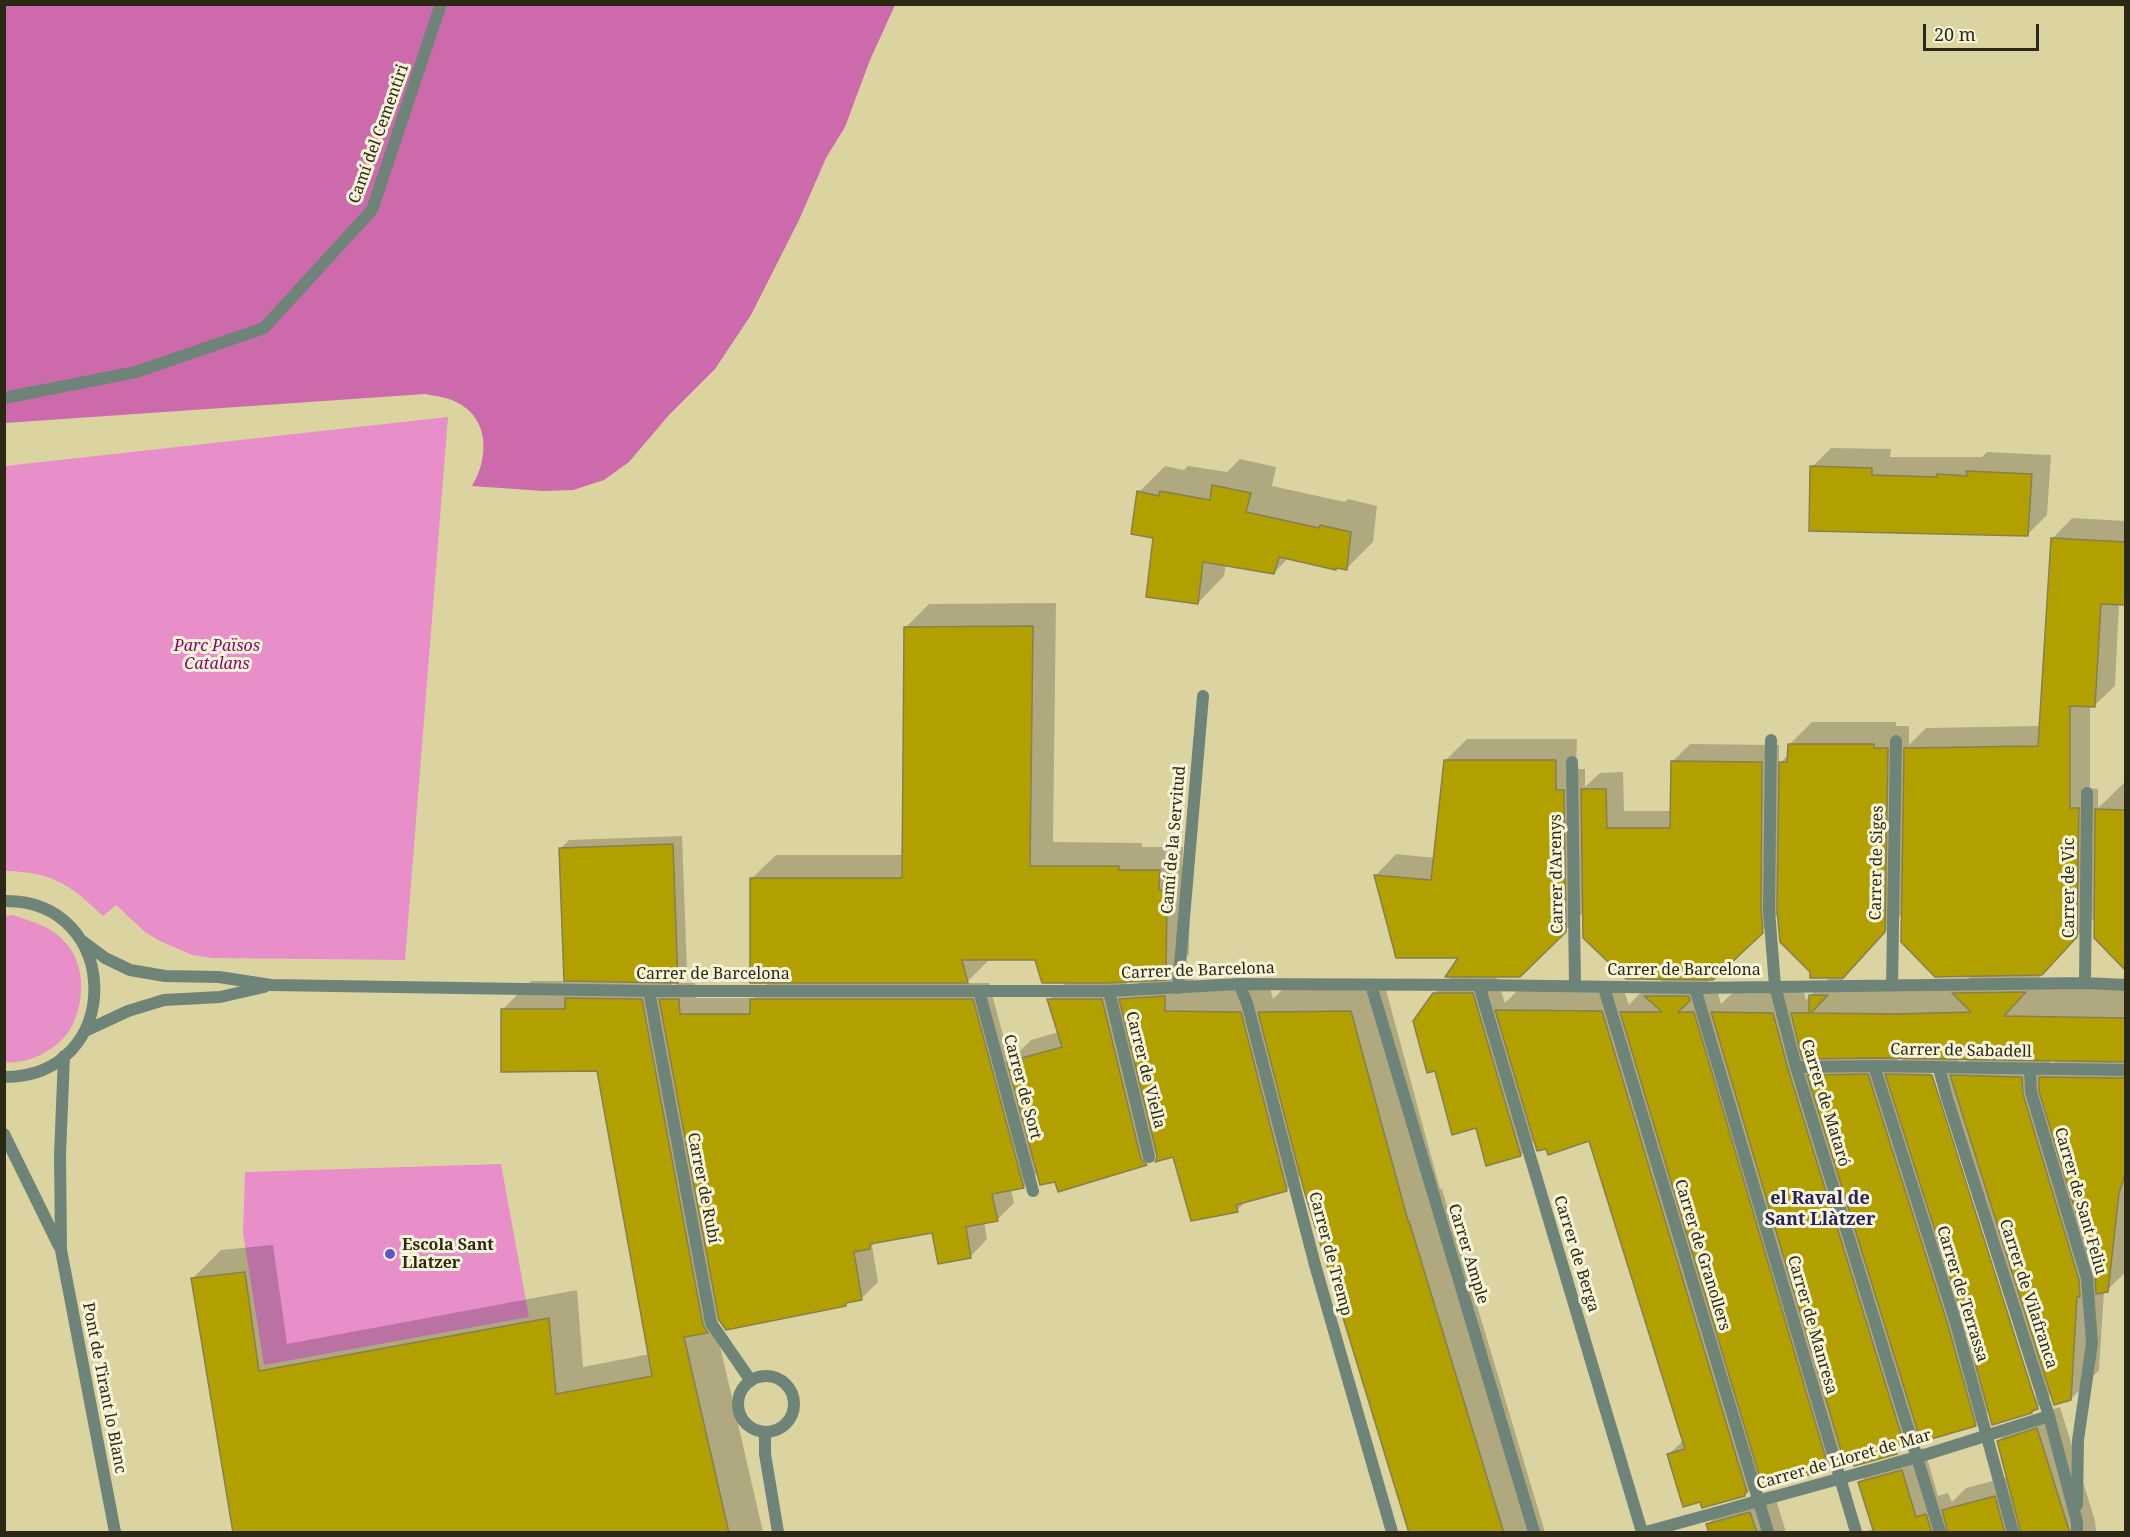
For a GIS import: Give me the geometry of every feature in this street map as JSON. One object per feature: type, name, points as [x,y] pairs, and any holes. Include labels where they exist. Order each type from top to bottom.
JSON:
[{"type":"street","name":"Camí del Cementiri","points":[[4,398],[136,372],[264,328],[372,210],[441,4]]},
{"type":"street","name":"Camí de la Servitud","points":[[1178,988],[1203,696]]},
{"type":"street","name":"Carrer de Mataró","points":[[1771,740],[1769,910],[1775,986],[1796,1067],[1940,1533]]},
{"type":"street","name":"Carrer de Siges","points":[[1892,985],[1896,741]]},
{"type":"street","name":"Carrer d'Arenys","points":[[1572,762],[1575,986]]},
{"type":"street","name":"Carrer de Vic","points":[[2085,983],[2087,793]]},
{"type":"street","name":"Carrer de Barcelona","points":[[4,901],[25,903],[51,912],[81,940],[105,958],[130,970],[165,976],[219,977],[271,985],[649,991],[1109,991],[1239,984],[1604,988],[2085,983],[2126,985]]},
{"type":"street","points":[[4,1077],[31,1074],[48,1067],[76,1045],[85,1031],[95,1001],[95,985],[93,969],[81,940]]},
{"type":"street","name":"Carrer de Tremp","points":[[1239,984],[1247,1003],[1315,1265],[1392,1533]]},
{"type":"street","name":"Carrer de Barcelona","points":[[85,1031],[128,1011],[164,1000],[220,997],[271,985]]},
{"type":"street","name":"Carrer Ample","points":[[1371,985],[1534,1533]]},
{"type":"street","name":"Carrer de Berga","points":[[1479,985],[1644,1533]]},
{"type":"street","name":"Carrer de Granollers","points":[[1604,988],[1768,1533]]},
{"type":"street","name":"Carrer de Manresa","points":[[1695,988],[1856,1533]]},
{"type":"street","name":"Carrer de Rubí","points":[[649,991],[711,1323],[751,1381]]},
{"type":"street","name":"Carrer de Sort","points":[[979,991],[1034,1191]]},
{"type":"street","name":"Carrer de Viella","points":[[1109,991],[1149,1157]]},
{"type":"street","points":[[61,1250],[60,1155],[64,1056]]},
{"type":"street","name":"Carrer de Terrassa","points":[[1874,1066],[1955,1320],[2013,1533]]},
{"type":"street","name":"Carrer de Sabadell","points":[[1796,1067],[2126,1070]]},
{"type":"street","name":"Carrer de Vilafranca","points":[[1939,1068],[2049,1416],[2077,1527]]},
{"type":"street","name":"Carrer de Sant Feliu","points":[[2030,1069],[2031,1092],[2087,1278],[2092,1343],[2078,1440],[2077,1527]]},
{"type":"street","points":[[4,1134],[61,1250]]},
{"type":"street","name":"Pont de Tirant lo Blanc","points":[[61,1250],[115,1533]]},
{"type":"street","points":[[761,1377],[777,1378],[789,1389],[793,1399],[793,1410],[785,1425],[776,1431],[765,1432],[754,1431],[745,1424],[738,1409],[740,1393],[751,1381],[761,1377]]},
{"type":"street","name":"Carrer de Lloret de Mar","points":[[1644,1533],[1987,1437],[2049,1416]]},
{"type":"street","points":[[765,1432],[765,1454],[778,1533]]},
{"type":"green space","name":"Parc Països Catalans","points":[[448,417],[405,960],[212,958],[192,955],[145,932],[116,905],[103,916],[70,888],[59,882],[36,874],[5,871],[5,466]]},
{"type":"green space","points":[[13,915],[48,928],[65,942],[76,960],[81,993],[73,1024],[58,1043],[38,1056],[23,1061],[4,1062],[4,916]]},
{"type":"green space","points":[[501,1164],[529,1317],[264,1365],[243,1233],[245,1172]]},
{"type":"shaded area","points":[[5,5],[895,5],[870,60],[845,127],[826,158],[799,220],[751,315],[715,369],[669,415],[629,462],[604,480],[573,490],[543,491],[472,486],[478,475],[483,451],[483,440],[475,418],[467,409],[452,400],[425,394],[5,423]]},
{"type":"building","points":[[1810,466],[1872,468],[1872,475],[1967,476],[1966,471],[2032,474],[2028,536],[1809,531]]},
{"type":"building","points":[[1212,485],[1251,493],[1246,512],[1319,528],[1320,525],[1351,532],[1347,570],[1336,568],[1336,570],[1279,557],[1274,574],[1203,562],[1198,604],[1146,597],[1153,538],[1131,534],[1137,491],[1159,496],[1160,491],[1210,500]]},
{"type":"building","points":[[2051,538],[2126,542],[2126,605],[2101,604],[2095,707],[2070,706],[2070,808],[2079,808],[2077,937],[2042,975],[1935,977],[1901,942],[1904,748],[2038,746]]},
{"type":"building","points":[[1033,626],[1030,866],[1119,866],[1119,870],[1160,870],[1159,890],[1167,890],[1166,980],[1042,983],[1035,960],[962,960],[968,983],[750,983],[750,878],[902,878],[904,627]]},
{"type":"building","points":[[1788,744],[1874,744],[1874,748],[1888,748],[1885,932],[1843,978],[1810,978],[1810,972],[1780,942],[1777,910],[1779,762],[1787,762]]},
{"type":"building","points":[[1444,760],[1556,760],[1556,790],[1564,790],[1566,932],[1520,977],[1445,977],[1458,958],[1396,958],[1374,875],[1431,880]]},
{"type":"building","points":[[1671,761],[1762,762],[1761,910],[1763,933],[1713,980],[1626,979],[1583,938],[1581,789],[1606,789],[1607,828],[1670,828]]},
{"type":"building","points":[[2095,809],[2126,810],[2126,971],[2094,938]]},
{"type":"building","points":[[673,844],[678,983],[564,981],[559,848]]},
{"type":"building","points":[[2026,992],[2004,1016],[2126,1018],[2126,1062],[1802,1059],[1791,1013],[1809,1013],[1809,995],[1828,995],[1811,1013],[1897,1014],[1971,1012],[1952,993]]},
{"type":"building","points":[[1433,993],[1473,993],[1521,1156],[1486,1166],[1476,1128],[1452,1135],[1435,1071],[1427,1073],[1413,1021]]},
{"type":"building","points":[[1165,996],[1165,1011],[1241,1012],[1287,1191],[1236,1205],[1238,1212],[1191,1221],[1173,1157],[1155,1162],[1157,1155],[1119,999]]},
{"type":"building","points":[[1644,996],[1689,996],[1690,1001],[1678,1012],[1694,1012],[1829,1469],[1763,1488],[1620,1012],[1662,1012]]},
{"type":"building","points":[[565,998],[642,999],[703,1325],[708,1333],[684,1337],[729,1533],[233,1533],[191,1278],[245,1272],[259,1371],[549,1318],[556,1394],[652,1376],[597,1071],[501,1072],[501,1009],[565,1009]]},
{"type":"building","points":[[659,999],[679,999],[680,1014],[750,1014],[750,999],[973,999],[1024,1188],[992,1194],[998,1221],[966,1227],[971,1258],[938,1264],[932,1233],[870,1244],[870,1249],[854,1252],[862,1300],[846,1303],[846,1306],[726,1330],[719,1320]]},
{"type":"building","points":[[1047,999],[1102,999],[1141,1159],[1147,1165],[1058,1192],[1055,1182],[1040,1185],[1007,1062],[1062,1047]]},
{"type":"building","points":[[1495,1010],[1602,1011],[1747,1492],[1745,1496],[1702,1508],[1700,1502],[1683,1507],[1667,1454],[1685,1449],[1589,1141],[1548,1155],[1546,1149],[1537,1151]]},
{"type":"building","points":[[1351,1011],[1408,1221],[1504,1533],[1409,1533],[1303,1187],[1258,1012]]},
{"type":"building","points":[[1711,1012],[1773,1013],[1788,1069],[1905,1447],[1895,1450],[1897,1454],[1854,1466],[1852,1462],[1845,1464]]},
{"type":"building","points":[[1868,1074],[1947,1322],[1976,1426],[1921,1442],[1807,1075]]},
{"type":"building","points":[[1885,1074],[1932,1075],[2038,1409],[2032,1413],[1992,1425],[1963,1318]]},
{"type":"building","points":[[1950,1075],[2022,1077],[2023,1094],[2079,1280],[2080,1297],[2077,1297],[2071,1400],[2054,1405]]},
{"type":"building","points":[[2039,1077],[2126,1078],[2126,1172],[2119,1193],[2108,1292],[2096,1294],[2095,1276],[2039,1091]]},
{"type":"building","points":[[2037,1428],[2069,1533],[2021,1533],[1997,1441]]},
{"type":"building","points":[[1902,1470],[1916,1517],[1926,1514],[1932,1533],[1874,1533],[1858,1482]]},
{"type":"building","points":[[1995,1496],[2005,1533],[1948,1533],[1942,1510]]},
{"type":"building","points":[[1750,1512],[1757,1533],[1709,1533],[1706,1524]]},
{"type":"place","name":"Escola Sant Llatzer","points":[[390,1254]]},
{"type":"district","name":"el Raval de Sant Llàtzer","points":[[1820,1209]]}]
